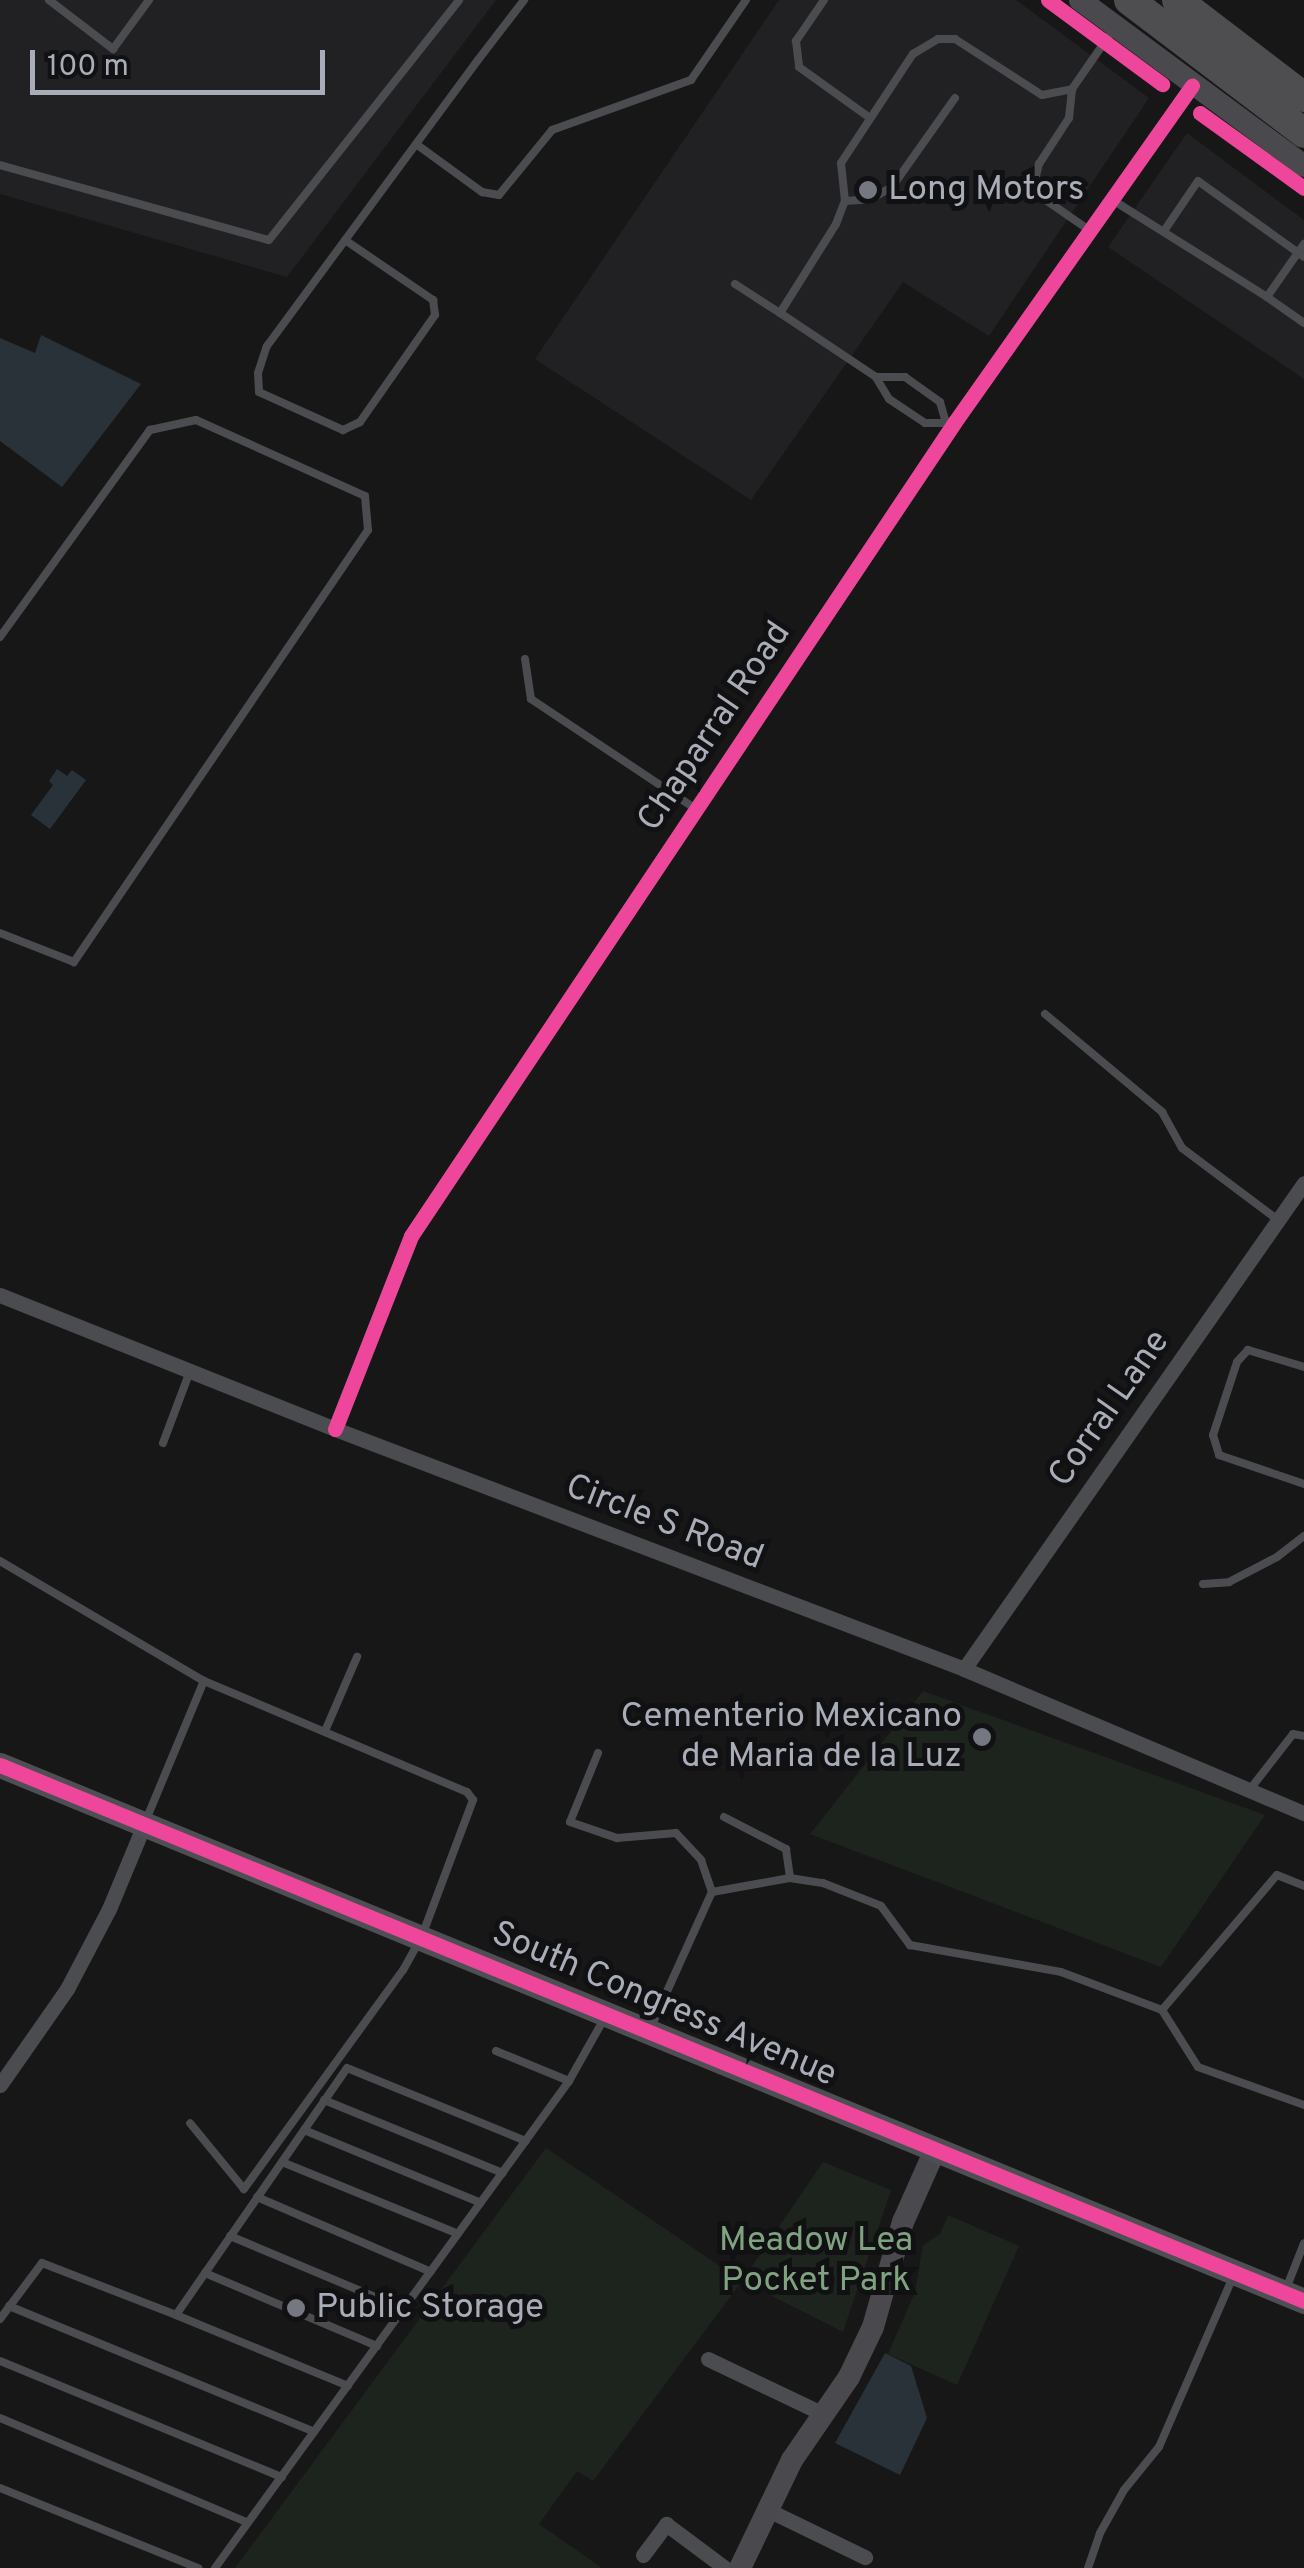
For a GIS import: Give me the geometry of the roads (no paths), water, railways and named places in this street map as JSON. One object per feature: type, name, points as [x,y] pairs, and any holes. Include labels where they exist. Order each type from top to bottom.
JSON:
[{"type":"highway","points":[[1176,0],[1304,97]]},
{"type":"highway","points":[[1122,13],[1304,132]]},
{"type":"main road","name":"South Congress Avenue","points":[[0,1765],[1294,2298]]},
{"type":"street","points":[[1080,0],[1122,13],[1192,85],[1304,166]]},
{"type":"street","name":"Chaparral Road","points":[[335,1429],[411,1236],[950,422],[1192,85]]},
{"type":"street","name":"Corral Lane","points":[[964,1669],[1304,1183]]},
{"type":"street","name":"Circle S Road","points":[[0,1295],[335,1429],[964,1669],[1304,1813]]},
{"type":"street","points":[[0,2085],[75,1974],[144,1826]]},
{"type":"street","points":[[740,2568],[821,2414],[849,2377],[874,2327],[903,2222],[935,2150]]},
{"type":"street","points":[[708,2359],[821,2414]]},
{"type":"street","points":[[768,2510],[865,2557]]},
{"type":"street","points":[[643,2555],[666,2524],[726,2568]]},
{"type":"lane","points":[[49,0],[113,49],[149,0]]},
{"type":"lane","points":[[0,165],[270,240],[459,0]]},
{"type":"lane","points":[[346,240],[433,300],[435,315],[360,422],[343,430],[263,396],[257,383],[267,346],[524,0]]},
{"type":"lane","points":[[416,144],[482,192],[499,196],[552,130],[692,80],[746,0]]},
{"type":"lane","points":[[824,0],[796,41],[799,67],[870,118]]},
{"type":"lane","points":[[1089,230],[1037,194],[1034,185],[1038,164],[1068,118],[1072,89],[1122,13]]},
{"type":"lane","points":[[780,314],[836,224],[845,201],[841,163],[912,54],[938,39],[955,39],[1042,94],[1072,89]]},
{"type":"lane","points":[[845,201],[872,199],[892,186],[956,98]]},
{"type":"lane","points":[[1164,231],[1198,181],[1302,252],[1267,296]]},
{"type":"lane","points":[[1111,200],[1304,323]]},
{"type":"lane","points":[[735,284],[876,377],[889,400],[925,423],[950,422],[940,402],[906,377],[876,377]]},
{"type":"lane","points":[[0,636],[150,430],[196,420],[365,496],[368,530],[74,962],[0,932]]},
{"type":"lane","points":[[525,659],[531,699],[696,809]]},
{"type":"lane","points":[[1046,1014],[1162,1112],[1182,1148],[1278,1220]]},
{"type":"lane","points":[[1304,1367],[1248,1350],[1237,1362],[1213,1435],[1219,1455],[1304,1484]]},
{"type":"lane","points":[[163,1443],[190,1371]]},
{"type":"lane","points":[[1203,1584],[1229,1582],[1277,1558],[1304,1536]]},
{"type":"lane","points":[[0,1560],[204,1681],[290,1721],[325,1731],[467,1792],[474,1800],[422,1936],[244,2189],[190,2123]]},
{"type":"lane","points":[[325,1731],[357,1657]]},
{"type":"lane","points":[[144,1826],[204,1681]]},
{"type":"lane","points":[[1249,1790],[1293,1734],[1304,1736]]},
{"type":"lane","points":[[598,1754],[570,1822],[618,1838],[676,1833],[700,1860],[712,1892],[649,2033]]},
{"type":"lane","points":[[724,1818],[786,1849],[790,1878]]},
{"type":"lane","points":[[1162,2010],[1277,1875],[1304,1886]]},
{"type":"lane","points":[[712,1892],[790,1878],[823,1883],[881,1906],[910,1945],[1061,1972],[1162,2010],[1198,2067],[1304,2105]]},
{"type":"lane","points":[[216,2568],[569,2082],[606,2015]]},
{"type":"lane","points":[[496,2051],[569,2082]]},
{"type":"lane","points":[[176,2315],[347,2068],[526,2141]]},
{"type":"lane","points":[[324,2100],[503,2172]]},
{"type":"lane","points":[[304,2130],[481,2203]]},
{"type":"lane","points":[[282,2162],[458,2234]]},
{"type":"lane","points":[[257,2197],[431,2272]]},
{"type":"lane","points":[[230,2236],[404,2309]]},
{"type":"lane","points":[[1294,2298],[1304,2243]]},
{"type":"lane","points":[[0,2319],[38,2266],[47,2264],[348,2386]]},
{"type":"lane","points":[[1088,2568],[1100,2533],[1124,2490],[1159,2447],[1235,2273]]},
{"type":"lane","points":[[205,2274],[377,2346]]},
{"type":"lane","points":[[9,2306],[314,2432]]},
{"type":"lane","points":[[0,2362],[282,2477]]},
{"type":"lane","points":[[0,2418],[248,2523]]},
{"type":"lane","points":[[0,2488],[198,2568]]},
{"type":"place","name":"Long Motors","points":[[868,190]]},
{"type":"place","name":"Cementerio Mexicano de Maria de la Luz","points":[[982,1737]]},
{"type":"place","name":"Public Storage","points":[[296,2308]]},
{"type":"park label","name":"Meadow Lea Pocket Park","points":[[816,2261]]}]
